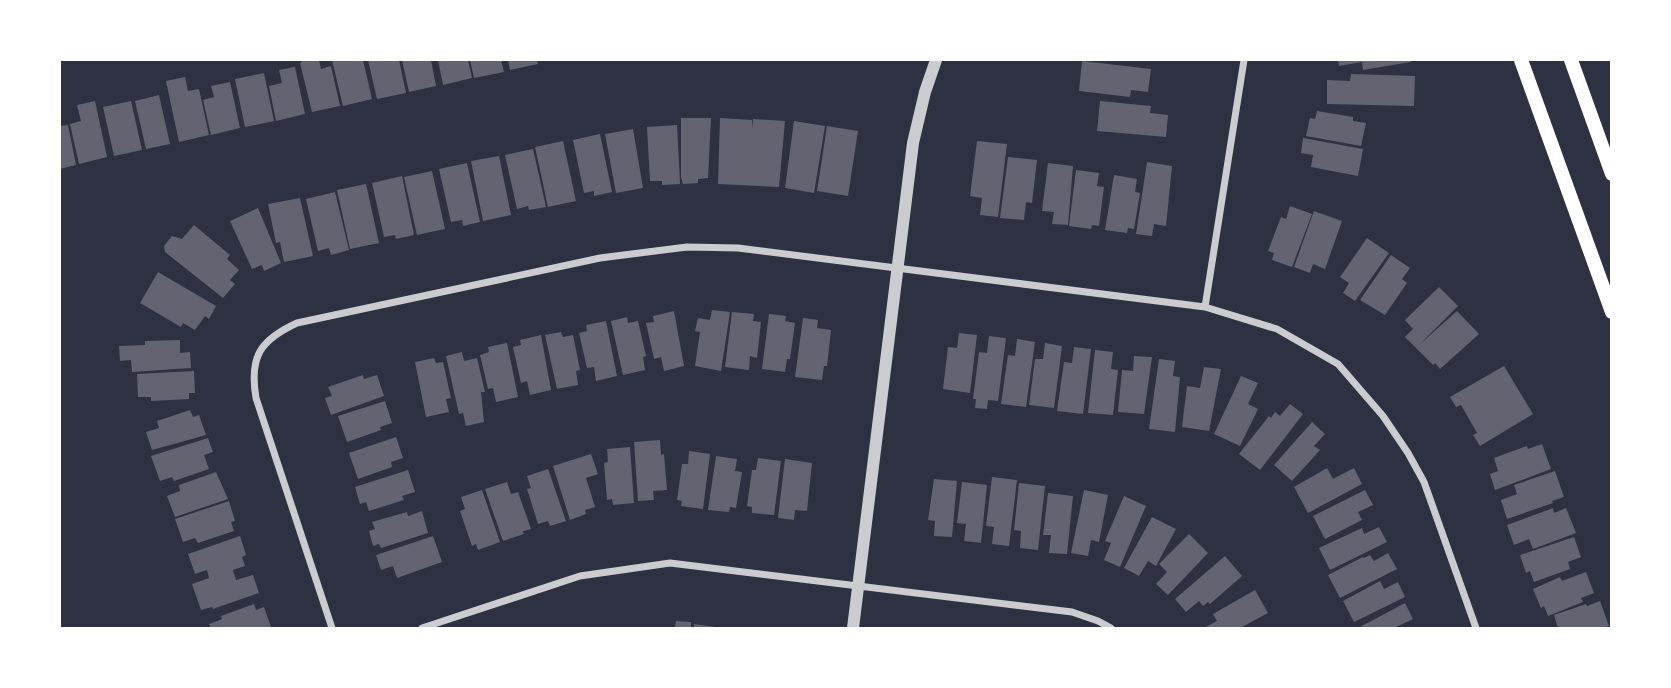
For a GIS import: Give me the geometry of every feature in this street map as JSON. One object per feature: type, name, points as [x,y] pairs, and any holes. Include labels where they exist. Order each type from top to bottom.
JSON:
[{"type":"main road","points":[[1521,60],[1612,312]]},
{"type":"main road","points":[[1571,60],[1612,174]]},
{"type":"street","points":[[853,628],[913,143],[936,60]]},
{"type":"street","points":[[1205,307],[1244,60]]},
{"type":"street","points":[[332,628],[256,398],[253,380],[255,363],[262,347],[276,333],[297,323],[600,258],[687,247],[738,247],[1205,307],[1277,329],[1338,364],[1383,416],[1424,482],[1476,628]]},
{"type":"street","points":[[422,628],[580,576],[670,563],[1072,612],[1111,628]]},
{"type":"building","points":[[301,60],[319,60],[321,69],[331,66],[340,106],[312,112]]},
{"type":"building","points":[[332,60],[363,60],[372,99],[343,106]]},
{"type":"building","points":[[368,60],[399,60],[406,93],[377,99]]},
{"type":"building","points":[[402,60],[431,60],[436,86],[409,92]]},
{"type":"building","points":[[438,60],[468,60],[472,78],[443,85]]},
{"type":"building","points":[[470,60],[501,60],[504,72],[474,78]]},
{"type":"building","points":[[508,60],[537,60],[538,64],[510,70]]},
{"type":"building","points":[[1338,60],[1411,62],[1363,70],[1362,62],[1339,66]]},
{"type":"building","points":[[1082,61],[1151,69],[1148,92],[1131,90],[1130,97],[1079,91]]},
{"type":"building","points":[[295,67],[305,114],[276,121],[269,86],[282,83],[279,70]]},
{"type":"building","points":[[264,73],[274,121],[245,127],[235,79]]},
{"type":"building","points":[[1351,74],[1415,76],[1414,106],[1327,104],[1327,80],[1350,81]]},
{"type":"building","points":[[185,77],[188,91],[199,89],[209,135],[179,142],[166,81]]},
{"type":"building","points":[[230,82],[240,128],[211,135],[203,100],[214,97],[211,86]]},
{"type":"building","points":[[159,95],[170,144],[146,149],[135,101]]},
{"type":"building","points":[[95,101],[107,157],[79,164],[70,124],[81,121],[77,105]]},
{"type":"building","points":[[131,101],[142,150],[114,156],[103,107]]},
{"type":"building","points":[[1100,101],[1151,106],[1150,113],[1168,115],[1166,137],[1097,131]]},
{"type":"building","points":[[1317,111],[1353,117],[1353,121],[1366,123],[1361,146],[1306,136],[1310,118],[1315,119]]},
{"type":"building","points":[[681,118],[711,118],[708,178],[698,179],[698,183],[683,184],[681,177]]},
{"type":"building","points":[[720,118],[752,120],[753,129],[753,119],[785,121],[779,187],[718,184]]},
{"type":"building","points":[[794,121],[825,126],[814,193],[785,188]]},
{"type":"building","points":[[68,125],[76,165],[60,169],[60,126]]},
{"type":"building","points":[[677,125],[680,184],[662,185],[662,181],[650,181],[647,127]]},
{"type":"building","points":[[827,126],[858,131],[848,196],[817,191]]},
{"type":"building","points":[[633,129],[643,188],[616,193],[605,134]]},
{"type":"building","points":[[600,134],[612,192],[594,196],[594,191],[584,193],[573,140]]},
{"type":"building","points":[[1303,138],[1363,149],[1358,176],[1311,167],[1313,155],[1301,153]]},
{"type":"building","points":[[563,141],[576,201],[548,207],[535,147]]},
{"type":"building","points":[[977,141],[1007,144],[998,217],[980,215],[982,198],[970,196]]},
{"type":"building","points":[[533,149],[546,207],[529,210],[528,206],[517,209],[505,155]]},
{"type":"building","points":[[499,156],[511,215],[483,221],[471,161]]},
{"type":"building","points":[[1008,157],[1037,160],[1032,203],[1026,202],[1024,220],[1000,218]]},
{"type":"building","points":[[1147,162],[1172,166],[1166,226],[1154,224],[1152,236],[1136,234]]},
{"type":"building","points":[[467,163],[480,222],[463,226],[462,220],[451,222],[439,169]]},
{"type":"building","points":[[1048,163],[1073,166],[1068,225],[1052,224],[1054,212],[1042,211]]},
{"type":"building","points":[[1076,170],[1099,173],[1097,186],[1104,187],[1099,226],[1092,225],[1091,229],[1069,226]]},
{"type":"building","points":[[432,171],[445,229],[417,235],[404,177]]},
{"type":"building","points":[[1114,175],[1137,179],[1135,192],[1140,193],[1134,229],[1128,228],[1127,233],[1105,230]]},
{"type":"building","points":[[402,176],[414,235],[396,239],[395,235],[384,237],[372,183]]},
{"type":"building","points":[[366,184],[379,243],[350,249],[337,190]]},
{"type":"building","points":[[335,192],[349,250],[331,255],[329,248],[318,251],[306,199]]},
{"type":"building","points":[[300,198],[313,256],[284,262],[280,242],[276,243],[268,204]]},
{"type":"building","points":[[1290,206],[1312,214],[1292,267],[1272,260],[1274,253],[1268,251],[1281,217],[1286,219]]},
{"type":"building","points":[[258,208],[281,263],[264,271],[262,265],[252,269],[230,221]]},
{"type":"building","points":[[1314,211],[1342,221],[1325,269],[1313,264],[1310,273],[1294,267]]},
{"type":"building","points":[[194,225],[230,255],[227,259],[239,270],[230,280],[235,284],[223,298],[165,252],[164,246],[172,236],[182,239]]},
{"type":"building","points":[[1367,238],[1389,253],[1355,301],[1343,293],[1349,283],[1340,277]]},
{"type":"building","points":[[1391,255],[1410,268],[1402,279],[1407,283],[1385,315],[1360,300]]},
{"type":"building","points":[[158,272],[216,306],[209,319],[205,316],[195,330],[183,323],[181,327],[140,303]]},
{"type":"building","points":[[1439,287],[1458,306],[1419,345],[1457,311],[1479,334],[1440,369],[1405,337],[1413,329],[1405,320]]},
{"type":"building","points":[[712,310],[730,312],[721,371],[695,366],[700,332],[695,331],[698,318],[710,320]]},
{"type":"building","points":[[674,311],[684,366],[664,371],[661,357],[654,359],[646,323],[654,322],[653,316]]},
{"type":"building","points":[[732,312],[754,314],[753,321],[761,322],[757,358],[750,356],[749,370],[725,367]]},
{"type":"building","points":[[769,314],[786,316],[785,321],[795,323],[790,359],[787,359],[785,372],[762,369]]},
{"type":"building","points":[[627,317],[628,323],[638,321],[646,356],[643,357],[645,370],[623,375],[611,321]]},
{"type":"building","points":[[803,318],[818,320],[817,328],[831,330],[827,366],[824,366],[822,380],[795,377]]},
{"type":"building","points":[[606,321],[617,376],[596,381],[594,367],[587,368],[579,333],[587,331],[586,325]]},
{"type":"building","points":[[561,332],[563,337],[573,335],[580,370],[576,371],[578,385],[557,389],[545,335]]},
{"type":"building","points":[[959,333],[977,335],[970,393],[943,389],[948,347],[957,348]]},
{"type":"building","points":[[541,335],[551,390],[530,395],[527,381],[521,383],[513,347],[521,345],[520,340]]},
{"type":"building","points":[[989,336],[1006,338],[998,401],[988,400],[987,409],[975,408],[976,399],[973,399],[979,352],[987,353]]},
{"type":"building","points":[[1017,339],[1035,342],[1026,407],[1001,404],[1008,355],[1015,356]]},
{"type":"building","points":[[180,340],[180,353],[190,352],[191,368],[132,372],[131,360],[120,361],[119,346],[145,345],[145,341]]},
{"type":"building","points":[[507,343],[518,397],[496,402],[493,388],[488,389],[480,355],[489,352],[488,347]]},
{"type":"building","points":[[1045,343],[1062,346],[1054,408],[1029,405],[1035,359],[1043,359]]},
{"type":"building","points":[[1074,347],[1091,349],[1083,414],[1057,411],[1064,362],[1072,363]]},
{"type":"building","points":[[1095,350],[1113,352],[1111,369],[1118,370],[1113,415],[1088,413]]},
{"type":"building","points":[[462,352],[464,361],[477,358],[485,392],[481,392],[484,422],[466,426],[463,413],[459,414],[446,356]]},
{"type":"building","points":[[1134,356],[1152,357],[1144,414],[1118,412],[1122,370],[1133,371]]},
{"type":"building","points":[[434,358],[436,363],[443,362],[451,398],[446,399],[449,412],[426,417],[415,362]]},
{"type":"building","points":[[1159,359],[1175,361],[1173,376],[1180,377],[1175,432],[1149,429]]},
{"type":"building","points":[[1504,366],[1533,414],[1480,446],[1473,435],[1477,433],[1461,405],[1456,407],[1450,397]]},
{"type":"building","points":[[1204,367],[1221,369],[1209,431],[1182,427],[1187,386],[1200,388]]},
{"type":"building","points":[[194,371],[195,393],[189,393],[189,399],[151,401],[151,397],[138,397],[137,374]]},
{"type":"building","points":[[363,375],[364,379],[377,375],[384,396],[331,415],[325,398],[332,396],[328,387]]},
{"type":"building","points":[[1241,376],[1258,383],[1248,404],[1258,409],[1240,446],[1214,434]]},
{"type":"building","points":[[385,401],[392,423],[380,427],[381,430],[347,442],[338,416]]},
{"type":"building","points":[[1290,404],[1303,414],[1260,470],[1239,454],[1269,416],[1271,418],[1275,412],[1280,416]]},
{"type":"building","points":[[190,410],[193,417],[199,415],[206,435],[152,450],[146,432],[159,428],[157,421]]},
{"type":"building","points":[[1312,422],[1325,434],[1314,446],[1320,450],[1292,481],[1274,465]]},
{"type":"building","points":[[396,437],[403,458],[391,462],[392,467],[358,479],[349,453]]},
{"type":"building","points":[[208,438],[213,452],[204,455],[209,469],[174,481],[172,477],[160,481],[151,456]]},
{"type":"building","points":[[660,440],[667,490],[653,491],[654,500],[638,501],[634,442]]},
{"type":"building","points":[[1542,444],[1551,469],[1495,490],[1490,474],[1498,471],[1494,458],[1527,446],[1528,449]]},
{"type":"building","points":[[630,447],[634,503],[613,505],[612,499],[607,500],[604,463],[608,462],[607,449]]},
{"type":"building","points":[[689,451],[710,454],[703,509],[681,506],[682,501],[677,500],[682,464],[688,464]]},
{"type":"building","points":[[591,454],[598,474],[586,478],[595,507],[570,520],[553,466]]},
{"type":"building","points":[[716,456],[737,459],[735,471],[742,472],[736,508],[730,507],[729,512],[708,510]]},
{"type":"building","points":[[758,458],[781,461],[774,515],[752,513],[752,507],[747,506],[752,470],[756,470]]},
{"type":"building","points":[[785,459],[812,463],[807,511],[795,510],[794,520],[778,518]]},
{"type":"building","points":[[1327,468],[1333,479],[1354,468],[1362,484],[1308,513],[1294,487]]},
{"type":"building","points":[[548,469],[566,521],[550,526],[548,521],[538,524],[527,489],[531,488],[527,476]]},
{"type":"building","points":[[408,470],[415,492],[402,496],[404,500],[369,511],[366,502],[360,504],[355,487]]},
{"type":"building","points":[[1555,471],[1564,497],[1507,519],[1501,500],[1517,494],[1514,485]]},
{"type":"building","points":[[216,472],[228,499],[175,517],[167,496],[180,491],[179,485]]},
{"type":"building","points":[[992,477],[1017,480],[1009,546],[992,544],[994,527],[986,526]]},
{"type":"building","points":[[934,479],[957,481],[952,537],[934,536],[935,521],[928,520]]},
{"type":"building","points":[[507,482],[511,494],[518,492],[531,529],[503,541],[485,489]]},
{"type":"building","points":[[962,482],[987,485],[981,543],[964,541],[966,524],[957,523]]},
{"type":"building","points":[[1019,483],[1045,486],[1038,550],[1020,548],[1021,531],[1014,530]]},
{"type":"building","points":[[482,490],[500,542],[478,550],[476,544],[472,546],[460,511],[465,509],[461,497]]},
{"type":"building","points":[[1084,490],[1108,495],[1099,542],[1091,540],[1088,556],[1071,553]]},
{"type":"building","points":[[1365,490],[1373,505],[1358,512],[1362,520],[1325,539],[1313,516]]},
{"type":"building","points":[[1048,493],[1073,496],[1067,554],[1049,553],[1051,535],[1043,535]]},
{"type":"building","points":[[1124,496],[1146,506],[1120,567],[1104,560],[1111,543],[1105,541]]},
{"type":"building","points":[[229,501],[235,521],[231,522],[234,531],[198,543],[195,538],[183,542],[175,519]]},
{"type":"building","points":[[1553,508],[1554,513],[1566,508],[1576,533],[1533,549],[1529,539],[1514,545],[1507,525]]},
{"type":"building","points":[[422,511],[428,533],[381,548],[379,544],[373,546],[369,531],[375,529],[372,522],[407,512],[408,516]]},
{"type":"building","points":[[1152,517],[1176,529],[1156,566],[1148,561],[1139,576],[1124,568]]},
{"type":"building","points":[[1379,527],[1387,542],[1330,570],[1319,548],[1362,528],[1364,534]]},
{"type":"building","points":[[1189,534],[1208,553],[1168,595],[1156,584],[1167,572],[1159,564]]},
{"type":"building","points":[[240,536],[246,555],[242,557],[245,566],[233,570],[236,580],[253,575],[259,593],[213,609],[201,610],[192,584],[209,578],[207,570],[195,574],[188,554]]},
{"type":"building","points":[[433,536],[442,562],[397,578],[393,566],[381,570],[376,555]]},
{"type":"building","points":[[1574,537],[1581,557],[1568,562],[1570,569],[1534,582],[1530,571],[1526,573],[1520,555]]},
{"type":"building","points":[[1388,553],[1397,569],[1340,598],[1328,575],[1363,557],[1370,555],[1374,561]]},
{"type":"building","points":[[1225,556],[1242,576],[1210,604],[1208,602],[1203,606],[1199,601],[1186,612],[1175,599]]},
{"type":"building","points":[[1586,572],[1594,593],[1581,598],[1583,602],[1548,616],[1544,606],[1541,608],[1533,589],[1560,577],[1562,581]]},
{"type":"building","points":[[1380,581],[1384,589],[1398,582],[1405,597],[1354,622],[1343,601]]},
{"type":"building","points":[[1255,590],[1268,613],[1240,628],[1204,628],[1217,621],[1213,614]]},
{"type":"building","points":[[1600,601],[1609,626],[1558,628],[1554,615]]},
{"type":"building","points":[[1405,603],[1413,619],[1394,628],[1358,628]]},
{"type":"building","points":[[254,604],[256,610],[264,607],[271,627],[211,628],[209,624],[222,619],[221,616]]},
{"type":"building","points":[[676,621],[691,622],[691,628],[675,628]]},
{"type":"building","points":[[694,624],[715,627],[715,628],[694,628]]}]
